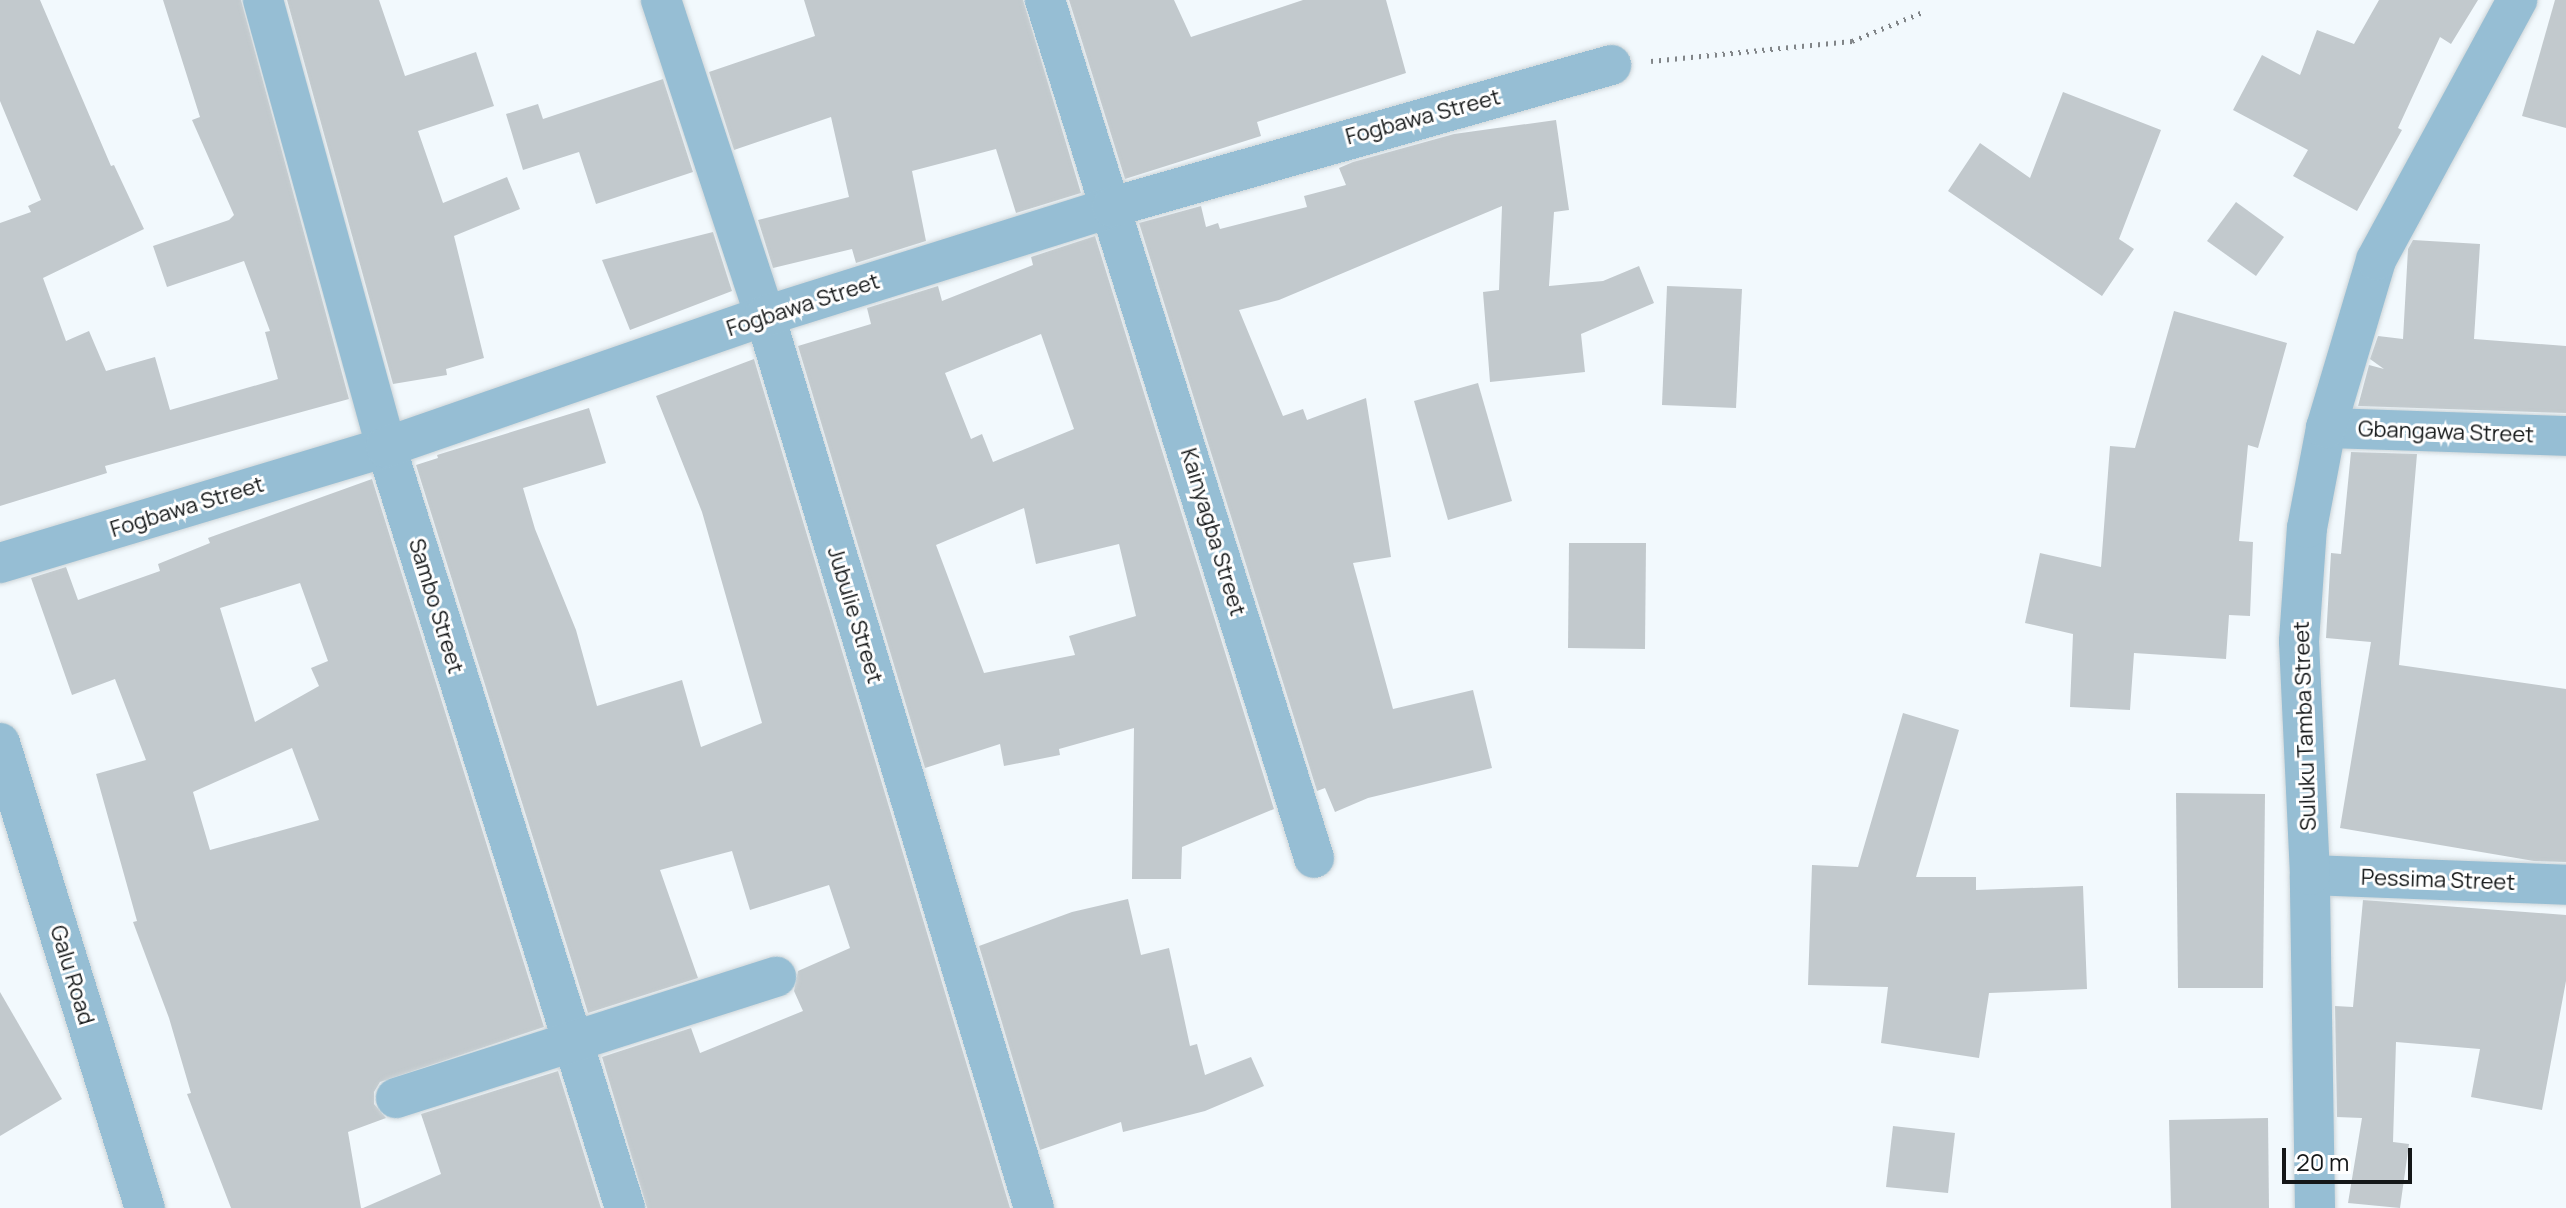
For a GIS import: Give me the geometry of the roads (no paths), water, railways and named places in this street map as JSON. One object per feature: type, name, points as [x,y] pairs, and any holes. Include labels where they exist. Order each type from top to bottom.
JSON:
[{"type":"street","name":"Sambo Street","points":[[263,0],[386,447],[625,1208]]},
{"type":"street","name":"Kainyagba Street","points":[[1045,0],[1314,858]]},
{"type":"street","name":"Suluku Tamba Street","points":[[2315,1208],[2310,875],[2299,641],[2307,528],[2326,428],[2376,260],[2517,0]]},
{"type":"street","name":"Jubulie Street","points":[[665,12],[765,316],[1034,1208]]},
{"type":"street","name":"Fogbawa Street","points":[[0,563],[386,447],[765,316],[1112,207],[1611,65]]},
{"type":"street","name":"Gbangawa Street","points":[[2326,428],[2566,436]]},
{"type":"street","name":"Galu Road","points":[[0,743],[145,1208]]},
{"type":"street","name":"Pessima Street","points":[[2310,875],[2566,885]]},
{"type":"street","points":[[396,1098],[776,977]]}]
